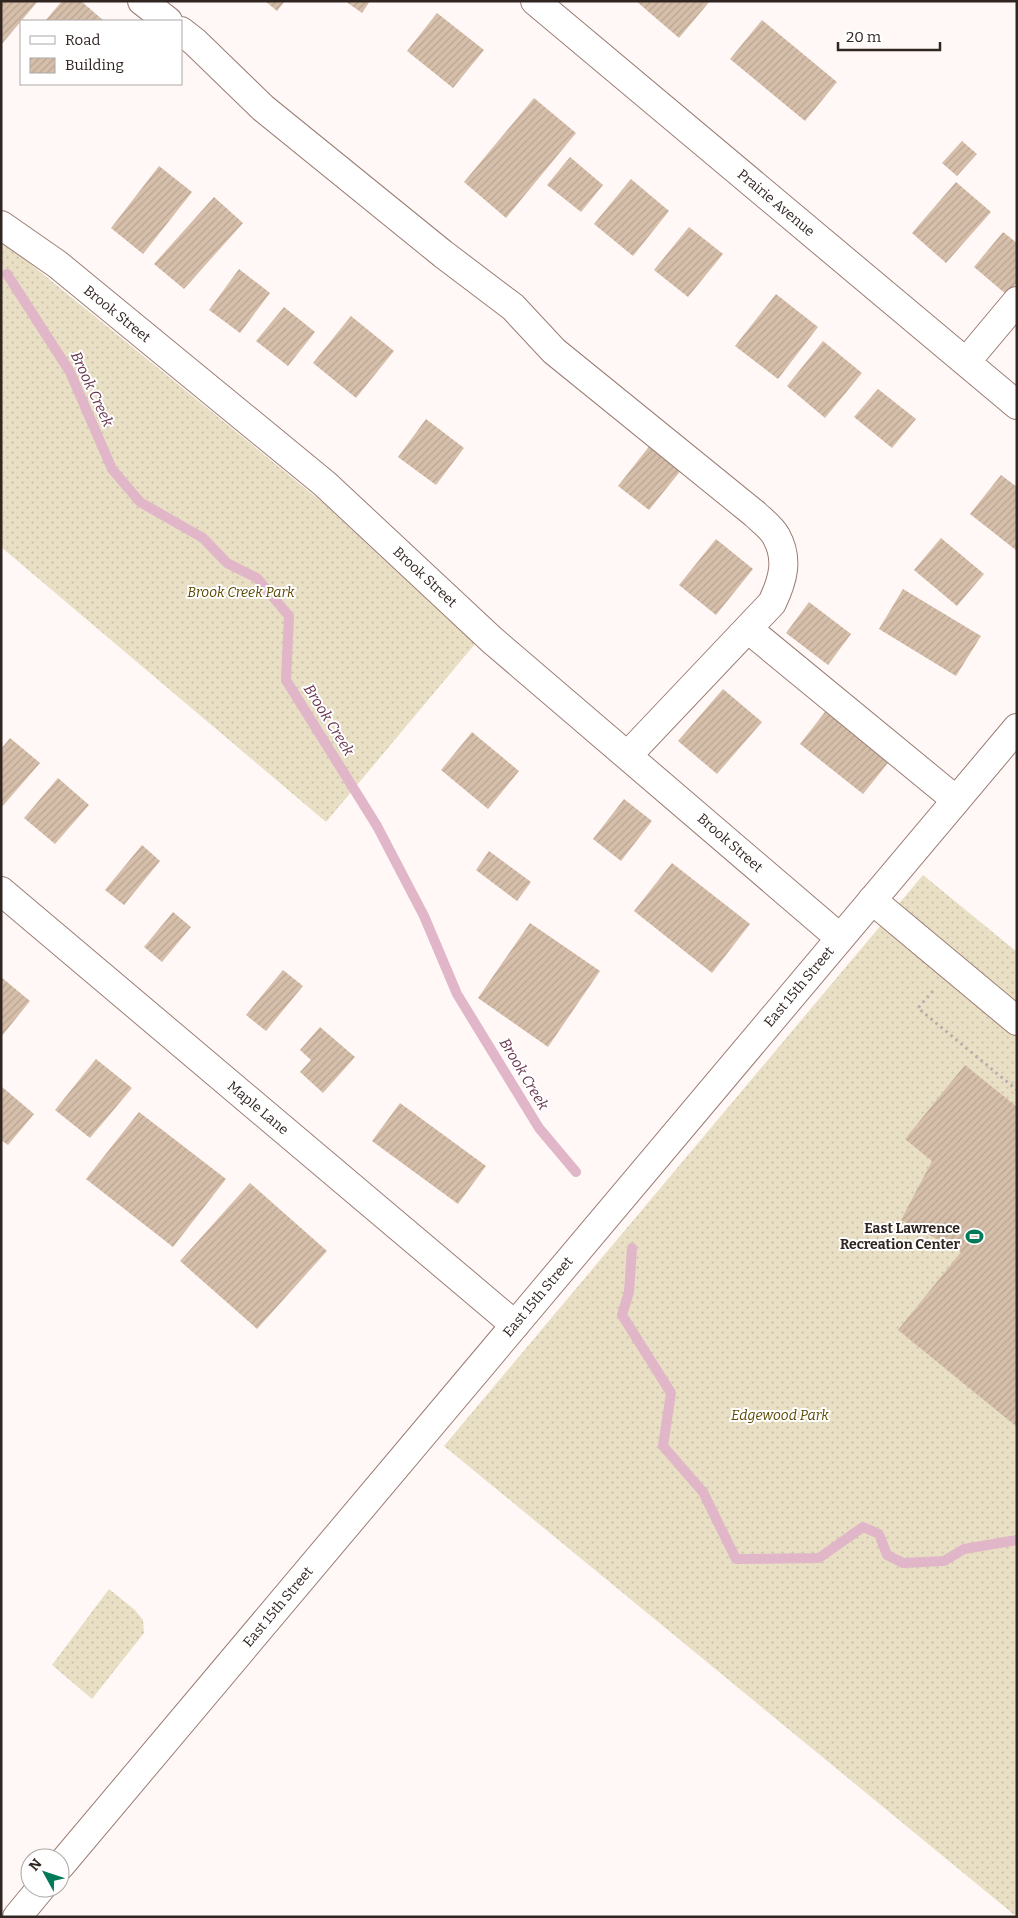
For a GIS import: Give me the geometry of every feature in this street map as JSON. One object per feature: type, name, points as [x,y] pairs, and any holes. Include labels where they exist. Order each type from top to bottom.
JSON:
[{"type":"street","points":[[142,1],[167,20]]},
{"type":"street","name":"Prairie Avenue","points":[[535,1],[1017,405]]},
{"type":"street","points":[[182,32],[263,108],[443,254],[513,307],[554,351],[754,514],[776,535],[784,556],[781,584],[772,603],[628,755]]},
{"type":"street","name":"Brook Street","points":[[1,225],[57,264],[325,484],[492,640],[840,938]]},
{"type":"street","points":[[966,362],[1017,300]]},
{"type":"street","points":[[748,629],[956,800]]},
{"type":"street","name":"East 15th Street","points":[[70,1854],[1017,728]]},
{"type":"street","name":"Maple Lane","points":[[1,891],[514,1325]]},
{"type":"street","points":[[872,900],[1017,1021]]},
{"type":"street","points":[[17,1917],[33,1898]]},
{"type":"path","points":[[936,987],[918,1008],[1017,1090]]},
{"type":"green space","name":"Brook Creek Park","points":[[1,243],[27,261],[322,502],[475,644],[326,822],[1,547]]},
{"type":"green space","name":"Edgewood Park","points":[[923,875],[1017,952],[1017,1917],[444,1446]]},
{"type":"green space","points":[[109,1589],[135,1610],[143,1620],[144,1633],[92,1699],[52,1665]]},
{"type":"building","points":[[1,1],[38,1],[20,20],[1,45]]},
{"type":"building","points":[[62,1],[81,1],[103,20],[46,20]]},
{"type":"building","points":[[265,1],[285,1],[277,11]]},
{"type":"building","points":[[345,1],[370,1],[362,13]]},
{"type":"building","points":[[636,1],[710,1],[679,38]]},
{"type":"building","points":[[437,13],[484,50],[453,88],[407,51]]},
{"type":"building","points":[[762,20],[837,82],[805,121],[730,59]]},
{"type":"building","points":[[534,98],[576,133],[506,218],[464,182]]},
{"type":"building","points":[[962,141],[977,154],[957,176],[942,163]]},
{"type":"building","points":[[570,157],[603,185],[581,212],[547,185]]},
{"type":"building","points":[[159,166],[192,192],[143,254],[111,228]]},
{"type":"building","points":[[631,179],[669,211],[633,256],[594,224]]},
{"type":"building","points":[[956,182],[991,212],[946,263],[912,233]]},
{"type":"building","points":[[214,197],[243,223],[184,289],[154,264]]},
{"type":"building","points":[[689,227],[723,254],[688,297],[654,270]]},
{"type":"building","points":[[1003,232],[1017,243],[1017,283],[1007,295],[974,267]]},
{"type":"building","points":[[239,269],[270,293],[240,333],[209,310]]},
{"type":"building","points":[[776,294],[818,327],[778,379],[735,346]]},
{"type":"building","points":[[284,307],[315,332],[288,366],[256,341]]},
{"type":"building","points":[[351,316],[394,351],[356,398],[313,363]]},
{"type":"building","points":[[823,341],[862,373],[825,418],[787,386]]},
{"type":"building","points":[[878,389],[916,419],[892,448],[854,417]]},
{"type":"building","points":[[426,419],[464,448],[436,485],[398,457]]},
{"type":"building","points":[[651,444],[682,469],[649,510],[618,486]]},
{"type":"building","points":[[1001,475],[1017,487],[1017,551],[970,514]]},
{"type":"building","points":[[941,538],[984,574],[957,606],[914,570]]},
{"type":"building","points":[[716,539],[753,569],[716,615],[679,585]]},
{"type":"building","points":[[903,589],[981,636],[956,676],[879,629]]},
{"type":"building","points":[[809,602],[851,634],[828,665],[786,633]]},
{"type":"building","points":[[723,689],[762,722],[717,774],[678,741]]},
{"type":"building","points":[[828,708],[892,758],[863,794],[800,744]]},
{"type":"building","points":[[472,732],[519,771],[488,809],[441,770]]},
{"type":"building","points":[[10,738],[40,763],[1,808],[1,749]]},
{"type":"building","points":[[58,778],[89,805],[55,844],[24,818]]},
{"type":"building","points":[[624,799],[652,821],[621,861],[593,839]]},
{"type":"building","points":[[142,845],[160,861],[124,905],[105,890]]},
{"type":"building","points":[[489,851],[531,882],[517,901],[476,870]]},
{"type":"building","points":[[672,863],[750,924],[712,973],[634,911]]},
{"type":"building","points":[[173,912],[191,927],[162,962],[144,947]]},
{"type":"building","points":[[530,923],[600,971],[548,1047],[478,998]]},
{"type":"building","points":[[283,970],[303,986],[266,1031],[246,1015]]},
{"type":"building","points":[[1,977],[30,1001],[1,1037]]},
{"type":"building","points":[[320,1027],[355,1057],[323,1093],[300,1072],[311,1060],[300,1050]]},
{"type":"building","points":[[96,1059],[132,1088],[90,1138],[55,1110]]},
{"type":"building","name":"East Lawrence Recreation Center","points":[[965,1065],[1017,1107],[1017,1427],[898,1330],[961,1252],[901,1220],[932,1161],[905,1139]]},
{"type":"building","points":[[1,1086],[34,1114],[8,1145],[1,1140]]},
{"type":"building","points":[[400,1103],[486,1166],[458,1204],[372,1141]]},
{"type":"building","points":[[139,1112],[226,1179],[173,1247],[86,1179]]},
{"type":"building","points":[[250,1183],[327,1251],[257,1329],[180,1261]]},
{"type":"waterway","name":"Brook Creek","points":[[7,274],[70,372],[112,469],[140,502],[203,538],[227,563],[257,578],[289,616],[286,680],[377,826],[424,916],[457,994],[539,1128],[576,1172]]},
{"type":"waterway","name":"Brook Creek","points":[[632,1248],[629,1292],[622,1315],[671,1393],[663,1446],[703,1492],[736,1559],[819,1558],[863,1527],[879,1534],[887,1555],[903,1563],[944,1561],[964,1549],[1017,1540]]},
{"type":"place","name":"East Lawrence Recreation Center","points":[[974,1236]]}]
